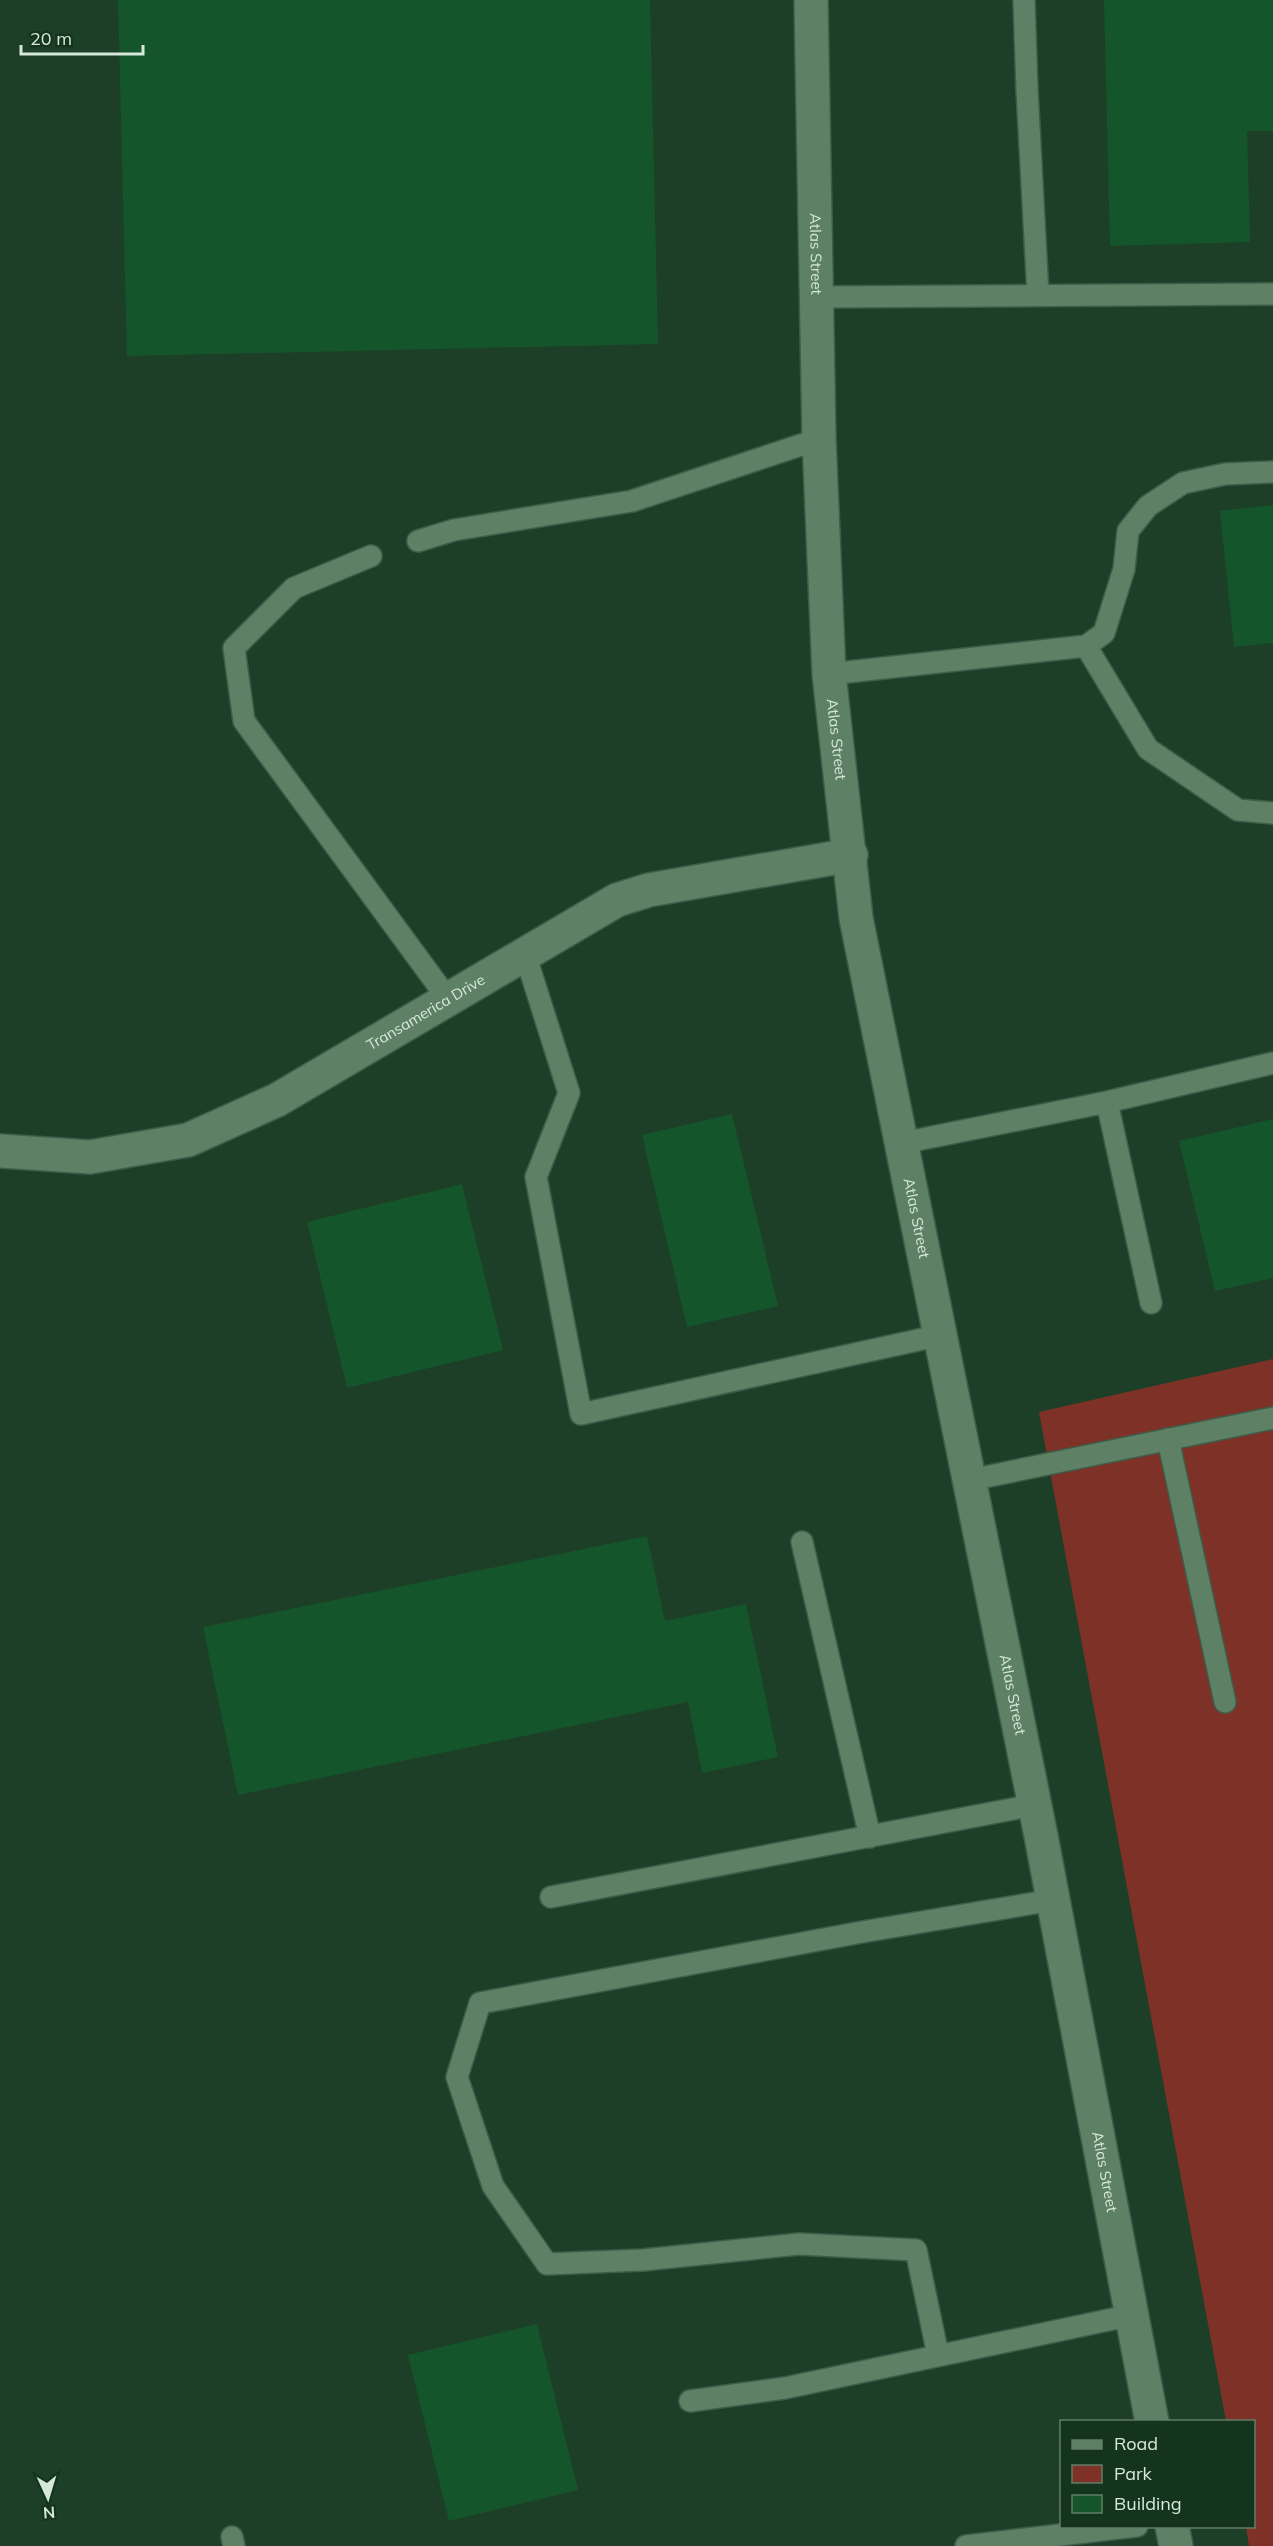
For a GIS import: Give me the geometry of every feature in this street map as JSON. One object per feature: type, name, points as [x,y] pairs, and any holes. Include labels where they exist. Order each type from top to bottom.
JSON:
[{"type":"street","name":"Atlas Street","points":[[811,0],[819,440],[829,674],[856,918],[1053,1900],[1152,2420]]},
{"type":"street","name":"Transamerica Drive","points":[[0,1151],[90,1157],[188,1140],[277,1100],[617,900],[650,890],[850,855]]},
{"type":"street","points":[[1172,2528],[1176,2546]]},
{"type":"lane","points":[[1024,0],[1038,295]]},
{"type":"lane","points":[[818,297],[1273,294]]},
{"type":"lane","points":[[418,541],[454,530],[632,501],[819,440]]},
{"type":"lane","points":[[829,674],[1086,646],[1104,633],[1124,569],[1128,531],[1148,506],[1183,483],[1225,474],[1273,472]]},
{"type":"lane","points":[[371,556],[294,588],[234,648],[244,721],[448,999]]},
{"type":"lane","points":[[1086,646],[1148,749],[1238,810],[1273,813]]},
{"type":"lane","points":[[525,954],[569,1094],[536,1178],[581,1414],[941,1335]]},
{"type":"lane","points":[[902,1143],[1107,1102],[1273,1063]]},
{"type":"lane","points":[[1107,1102],[1151,1302]]},
{"type":"lane","points":[[970,1480],[1273,1418]]},
{"type":"lane","points":[[1168,1439],[1226,1702]]},
{"type":"lane","points":[[802,1542],[870,1837]]},
{"type":"lane","points":[[551,1897],[1034,1805]]},
{"type":"lane","points":[[938,2355],[916,2250],[799,2244],[643,2260],[547,2264],[493,2186],[457,2077],[480,2003],[861,1932],[1053,1900]]},
{"type":"lane","points":[[690,2401],[785,2388],[1132,2315]]},
{"type":"lane","points":[[966,2546],[1120,2528]]},
{"type":"green space","points":[[1273,1359],[1273,2546],[1249,2546],[1246,2528],[1255,2528],[1255,2420],[1226,2420],[1039,1412]]},
{"type":"building","points":[[118,0],[650,0],[658,344],[127,356]]},
{"type":"building","points":[[1104,0],[1273,0],[1273,131],[1247,131],[1250,242],[1110,246]]},
{"type":"building","points":[[1273,505],[1273,643],[1234,647],[1220,511]]},
{"type":"building","points":[[732,1114],[778,1306],[687,1327],[642,1135]]},
{"type":"building","points":[[1273,1119],[1273,1278],[1215,1291],[1179,1141]]},
{"type":"building","points":[[462,1184],[503,1350],[347,1388],[307,1222]]},
{"type":"building","points":[[647,1536],[665,1621],[746,1604],[778,1757],[702,1773],[688,1702],[238,1795],[203,1627]]},
{"type":"building","points":[[537,2324],[578,2490],[449,2521],[408,2355]]}]
